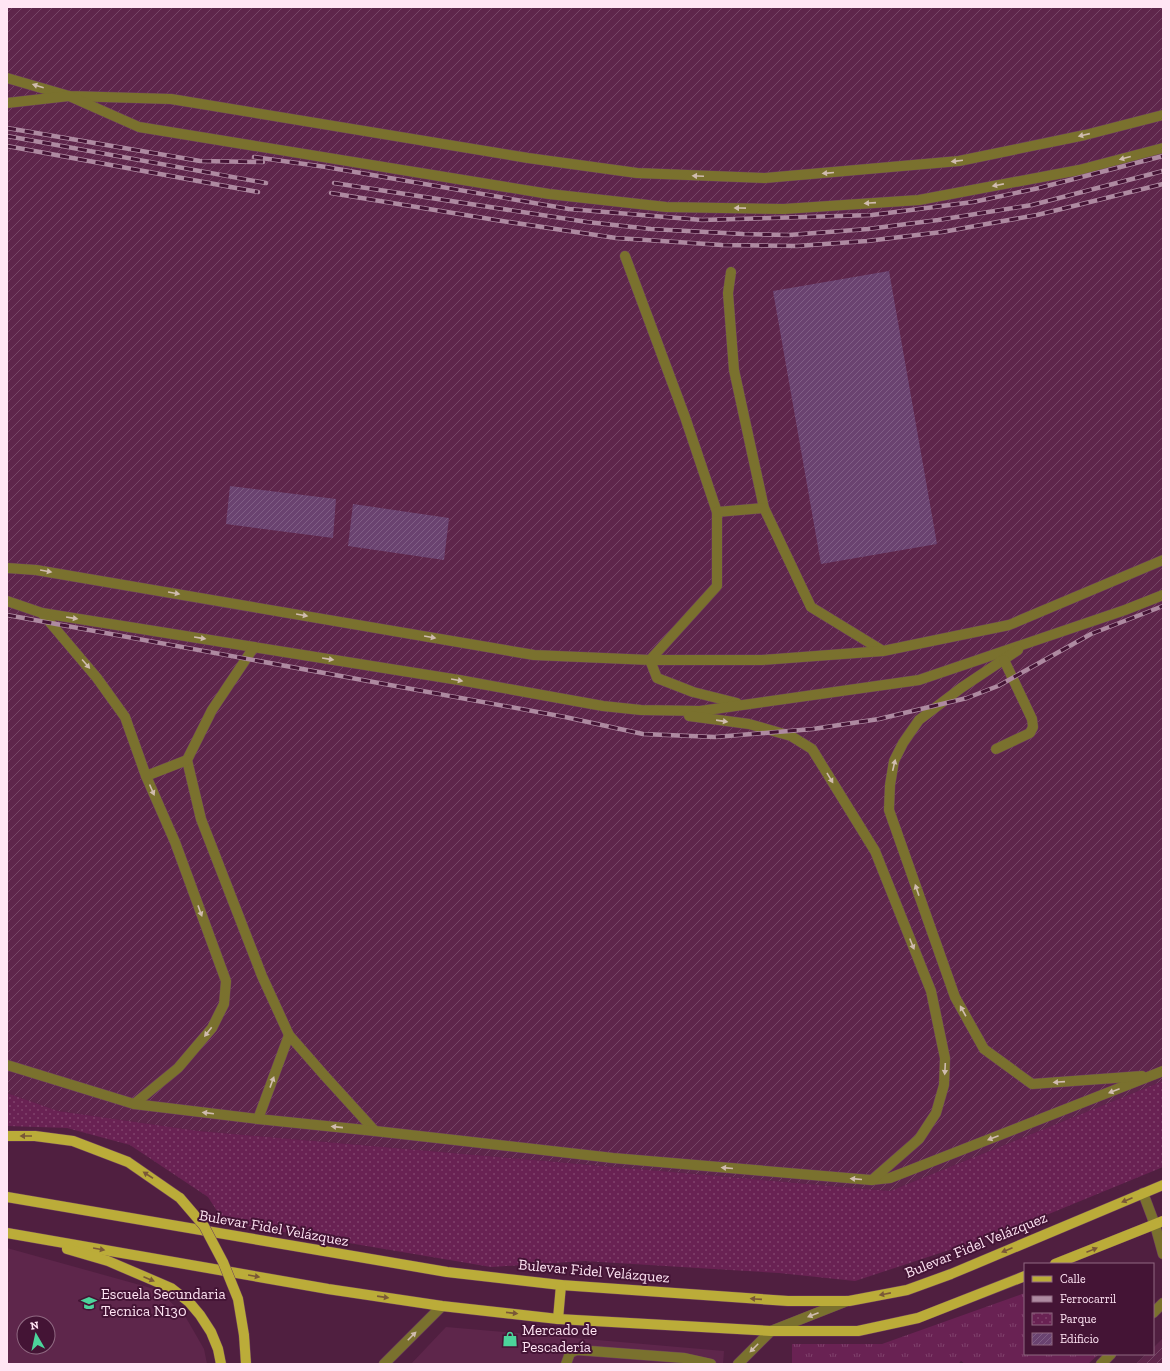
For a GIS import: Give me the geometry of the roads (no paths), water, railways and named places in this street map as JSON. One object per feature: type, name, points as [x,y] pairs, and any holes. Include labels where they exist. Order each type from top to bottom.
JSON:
[{"type":"main road","points":[[7,1136],[35,1136],[73,1141],[128,1162],[180,1198],[204,1226],[223,1262],[238,1299],[244,1335],[246,1364]]},
{"type":"main road","name":"Bulevar Fidel Velázquez","points":[[7,1197],[440,1271],[561,1285],[788,1301],[849,1301],[907,1290],[951,1274],[1163,1185]]},
{"type":"main road","points":[[1058,1263],[1159,1223]]},
{"type":"main road","points":[[7,1233],[328,1289],[442,1306],[558,1319],[771,1332],[858,1331],[918,1318],[1024,1276]]},
{"type":"main road","points":[[19,1235],[108,1261],[170,1288],[189,1302],[200,1315],[211,1332],[218,1349],[221,1364]]},
{"type":"main road","points":[[558,1319],[561,1285]]},
{"type":"street","points":[[7,78],[69,96],[139,127],[550,194],[666,207],[784,208],[919,200],[1078,170],[1163,148]]},
{"type":"street","points":[[7,103],[69,96],[171,99],[528,158],[637,174],[765,178],[959,161],[1085,135],[1163,115]]},
{"type":"street","points":[[625,256],[685,417],[717,512],[717,586],[650,660]]},
{"type":"street","points":[[731,272],[728,293],[734,370],[764,508],[811,607],[883,651]]},
{"type":"street","points":[[717,512],[764,508]]},
{"type":"street","points":[[7,568],[36,570],[534,655],[650,660],[762,660],[883,651],[1009,625],[1163,560]]},
{"type":"street","points":[[642,710],[700,711],[919,680],[1125,610],[1163,595]]},
{"type":"street","points":[[7,601],[42,613],[459,680],[603,706],[749,724],[791,736],[812,749],[875,851],[931,991],[945,1058],[944,1085],[936,1113],[919,1139],[871,1180]]},
{"type":"street","points":[[42,613],[97,678],[125,717],[146,776],[175,842],[226,981],[224,1004],[212,1028],[178,1068],[134,1104]]},
{"type":"street","points":[[1029,642],[962,688],[919,720],[903,743],[894,761],[890,785],[889,810],[955,997],[984,1049],[1032,1084],[1158,1073]]},
{"type":"street","points":[[254,647],[212,710],[187,760],[200,819],[262,976],[289,1034],[324,1075],[376,1131]]},
{"type":"street","points":[[650,660],[657,678],[693,692],[743,705]]},
{"type":"street","points":[[996,749],[1030,733],[1034,727],[1032,719],[1004,660]]},
{"type":"street","points":[[146,776],[187,760]]},
{"type":"street","points":[[258,1119],[289,1034]]},
{"type":"street","points":[[7,1065],[134,1104],[612,1158],[871,1180],[890,1178],[1158,1073]]},
{"type":"street","points":[[1143,1193],[1159,1223],[1163,1254]]},
{"type":"street","points":[[738,1364],[771,1332],[849,1301]]},
{"type":"street","points":[[1154,1312],[1163,1303]]},
{"type":"street","points":[[384,1364],[442,1306]]},
{"type":"street","points":[[566,1364],[570,1353],[577,1350],[684,1358],[711,1364]]},
{"type":"street","points":[[1101,1364],[1110,1355]]},
{"type":"railway","points":[[7,128],[200,161],[263,162]]},
{"type":"railway","points":[[7,136],[266,183]]},
{"type":"railway","points":[[7,146],[258,192]]},
{"type":"railway","points":[[254,157],[326,167],[569,209],[702,220],[872,215],[973,202],[1039,188],[1163,156]]},
{"type":"railway","points":[[334,183],[587,222],[651,229],[789,235],[868,229],[938,220],[1032,205],[1163,171]]},
{"type":"railway","points":[[331,193],[616,238],[722,245],[797,246],[867,241],[942,232],[1037,215],[1163,184]]},
{"type":"railway","points":[[7,615],[565,717],[643,734],[715,737],[813,729],[879,719],[967,698],[998,686],[1091,634],[1163,606]]},
{"type":"place","name":"Escuela Secundaria Tecnica N130","points":[[89,1303]]},
{"type":"place","name":"Mercado de Pescadería","points":[[510,1339]]}]
